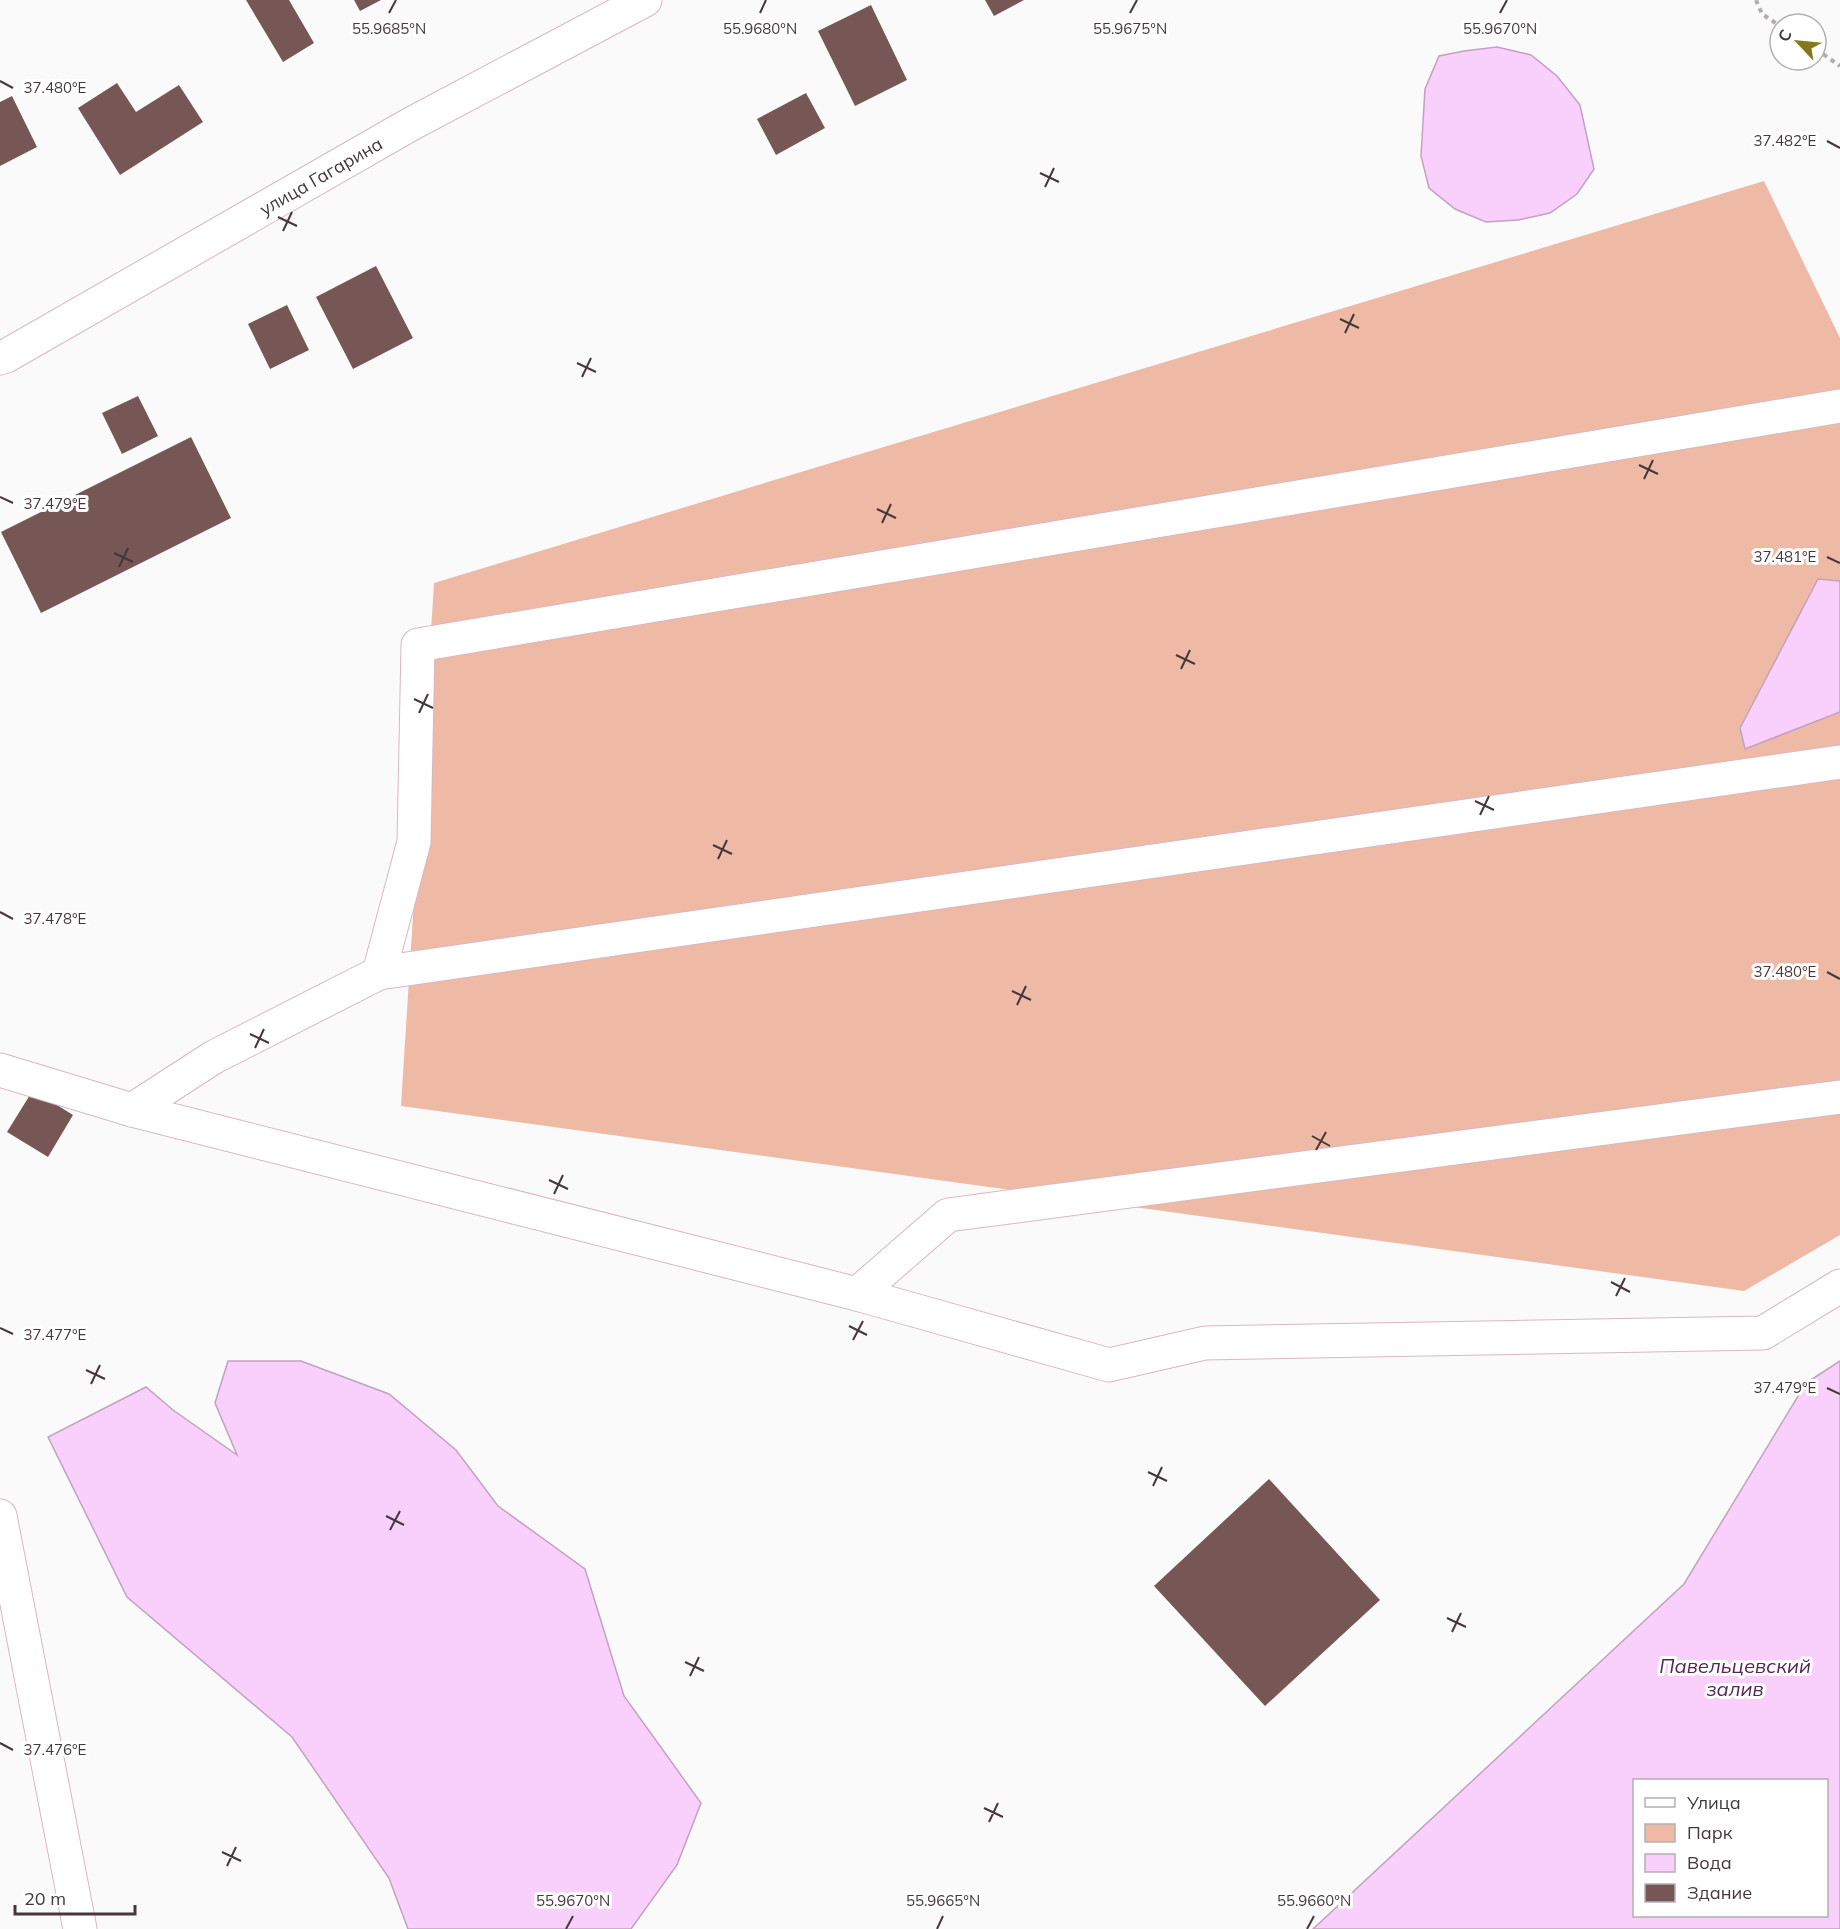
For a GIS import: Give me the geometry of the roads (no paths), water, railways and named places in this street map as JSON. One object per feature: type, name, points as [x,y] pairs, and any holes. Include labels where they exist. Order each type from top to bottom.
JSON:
[{"type":"street","name":"улица Гагарина","points":[[0,358],[411,124],[645,0]]},
{"type":"street","points":[[379,973],[414,842],[418,645],[1840,406]]},
{"type":"street","points":[[132,1110],[214,1056],[379,973],[1840,762]]},
{"type":"street","points":[[0,1070],[132,1110],[857,1294],[1109,1365],[1205,1343],[1763,1333],[1840,1286]]},
{"type":"street","points":[[857,1294],[948,1215],[1840,1097]]},
{"type":"street","points":[[0,1516],[80,1929]]},
{"type":"water","points":[[1497,47],[1531,55],[1557,76],[1580,105],[1594,169],[1577,194],[1550,213],[1518,220],[1486,222],[1455,209],[1429,188],[1421,156],[1425,89],[1439,56]]},
{"type":"water","points":[[1818,579],[1840,581],[1840,712],[1745,749],[1740,728]]},
{"type":"water","points":[[228,1361],[301,1361],[389,1394],[456,1450],[498,1506],[585,1569],[624,1696],[701,1803],[677,1865],[631,1929],[408,1929],[389,1878],[292,1737],[127,1597],[48,1437],[146,1387],[173,1410],[237,1455],[215,1403]]},
{"type":"water","name":"Павельцевский залив","points":[[1840,1361],[1840,1929],[1313,1929],[1684,1584],[1806,1383]]}]
